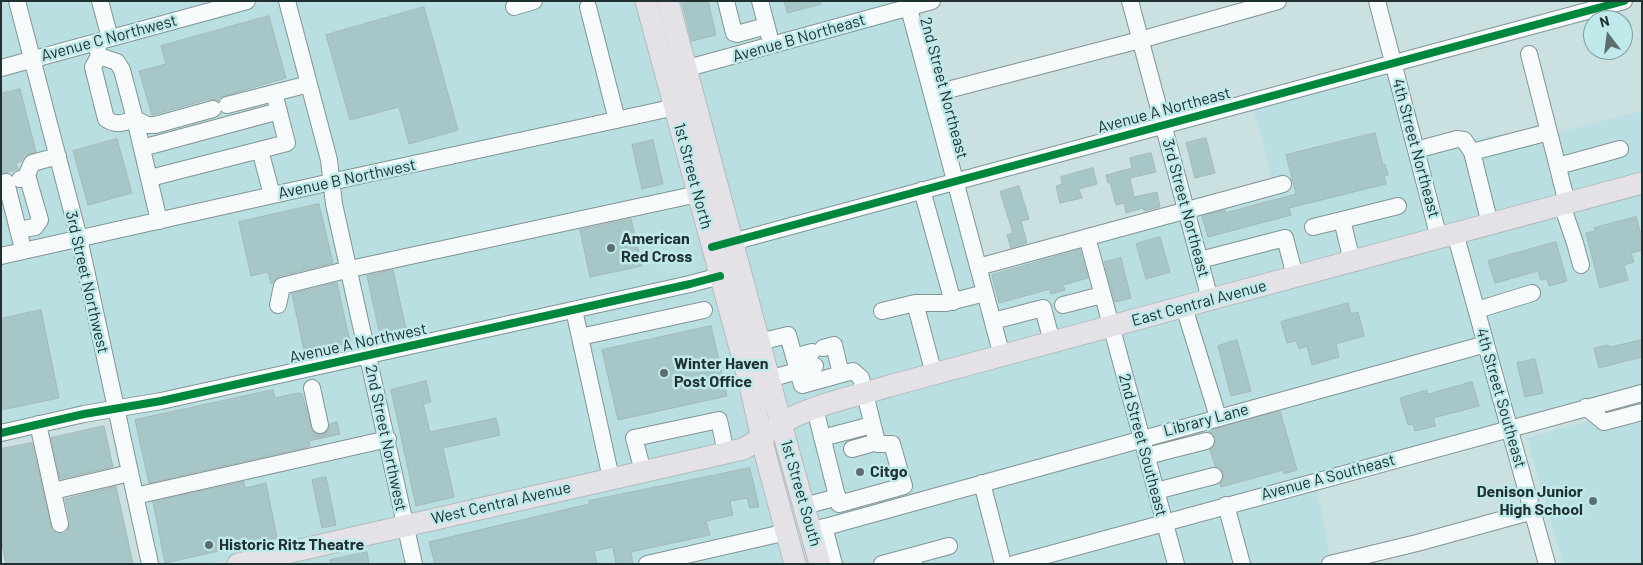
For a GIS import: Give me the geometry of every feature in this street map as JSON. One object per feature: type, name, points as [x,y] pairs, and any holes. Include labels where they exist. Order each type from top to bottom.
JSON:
[{"type":"main road","name":"1st Street North","points":[[646,1],[675,72],[722,244],[720,276],[750,385],[762,437]]},
{"type":"main road","name":"1st Street North","points":[[668,1],[675,72]]},
{"type":"main road","name":"1st Street North","points":[[684,105],[698,194],[722,244],[759,342],[782,423]]},
{"type":"main road","name":"East Central Avenue","points":[[762,437],[782,423],[815,409],[864,394],[1447,235],[1642,184]]},
{"type":"main road","name":"1st Street South","points":[[782,423],[804,506],[817,529],[825,558]]},
{"type":"main road","name":"West Central Avenue","points":[[238,564],[743,449],[762,437]]},
{"type":"main road","name":"1st Street South","points":[[762,437],[796,564]]},
{"type":"street","name":"3rd Street Northwest","points":[[17,1],[79,238],[150,564]]},
{"type":"street","points":[[100,1],[102,45],[93,67],[106,119],[113,124],[135,119],[147,125],[155,125],[309,84]]},
{"type":"street","name":"Avenue C Northwest","points":[[1,68],[32,59],[102,45],[247,1]]},
{"type":"street","name":"2nd Street Northwest","points":[[287,1],[329,160],[334,204],[388,439],[414,564]]},
{"type":"street","points":[[514,7],[534,1]]},
{"type":"street","points":[[726,1],[734,33],[737,34],[766,26]]},
{"type":"street","points":[[760,1],[772,46]]},
{"type":"street","name":"Avenue B Northeast","points":[[675,72],[772,46],[908,4],[932,1]]},
{"type":"street","name":"3rd Street Northeast","points":[[1130,1],[1210,299]]},
{"type":"street","points":[[932,94],[1140,40],[1278,1]]},
{"type":"street","name":"4th Street Northeast","points":[[1377,1],[1416,150],[1447,235]]},
{"type":"street","name":"Avenue A Northeast","points":[[722,244],[1624,1]]},
{"type":"street","name":"2nd Street Northeast","points":[[908,4],[1002,356]]},
{"type":"street","points":[[588,7],[616,120]]},
{"type":"street","points":[[102,45],[122,70],[159,221]]},
{"type":"street","points":[[1529,54],[1558,166],[1564,204],[1581,265]]},
{"type":"street","points":[[150,178],[287,143],[274,93]]},
{"type":"street","name":"Avenue B Northwest","points":[[1,256],[684,105]]},
{"type":"street","points":[[142,148],[279,112]]},
{"type":"street","points":[[1472,152],[1549,132]]},
{"type":"street","points":[[1416,150],[1457,139],[1464,140],[1472,152],[1490,224]]},
{"type":"street","points":[[260,150],[272,195]]},
{"type":"street","points":[[1558,166],[1620,150]]},
{"type":"street","points":[[24,251],[3,182],[26,177],[32,163],[58,156]]},
{"type":"street","points":[[18,230],[35,227],[40,220],[27,175]]},
{"type":"street","points":[[978,267],[1283,184]]},
{"type":"street","points":[[922,190],[953,302]]},
{"type":"street","points":[[278,306],[282,286],[350,269],[698,194]]},
{"type":"street","points":[[1313,227],[1398,206]]},
{"type":"street","points":[[1342,220],[1352,261]]},
{"type":"street","name":"4th Street Southeast","points":[[1447,235],[1477,310],[1547,564]]},
{"type":"street","name":"2nd Street Southeast","points":[[1087,237],[1176,564]]},
{"type":"street","points":[[1200,260],[1285,238],[1296,276]]},
{"type":"street","name":"Avenue A Northwest","points":[[1,433],[115,409],[252,386],[368,355],[720,276]]},
{"type":"street","points":[[882,311],[915,303],[953,302],[985,293]]},
{"type":"street","points":[[1477,310],[1532,293]]},
{"type":"street","points":[[1063,305],[1102,295]]},
{"type":"street","points":[[915,303],[934,374]]},
{"type":"street","points":[[1184,307],[1218,417]]},
{"type":"street","points":[[993,322],[1043,308],[1052,342]]},
{"type":"street","points":[[574,310],[611,478]]},
{"type":"street","points":[[580,337],[704,310]]},
{"type":"street","points":[[759,342],[788,334],[802,385],[826,360]]},
{"type":"street","name":"Library Lane","points":[[817,529],[1486,344]]},
{"type":"street","points":[[769,379],[796,364],[826,360],[853,371],[861,378],[877,442]]},
{"type":"street","points":[[312,388],[322,438]]},
{"type":"street","name":"Avenue A Southeast","points":[[1014,564],[1642,393]]},
{"type":"street","points":[[1586,408],[1604,422],[1642,412]]},
{"type":"street","points":[[815,409],[822,438],[840,452]]},
{"type":"street","points":[[643,472],[634,438],[719,420],[726,453]]},
{"type":"street","points":[[38,424],[60,524]]},
{"type":"street","points":[[822,438],[872,425]]},
{"type":"street","points":[[135,496],[322,438],[388,439]]},
{"type":"street","points":[[1147,456],[1206,441]]},
{"type":"street","points":[[804,506],[904,486],[892,444],[878,444],[877,442],[840,452]]},
{"type":"street","points":[[840,452],[839,500],[844,522]]},
{"type":"street","points":[[53,491],[130,473]]},
{"type":"street","points":[[1156,491],[1214,476]]},
{"type":"street","points":[[982,483],[1003,564]]},
{"type":"street","points":[[1226,505],[1242,564]]},
{"type":"street","points":[[1330,564],[1532,511]]},
{"type":"street","points":[[650,563],[787,532]]},
{"type":"street","points":[[882,564],[913,560],[949,546]]},
{"type":"shaded area","points":[[1,1],[11,1],[24,54],[1,60]]},
{"type":"shaded area","points":[[23,1],[220,1],[36,50]]},
{"type":"shaded area","points":[[273,1],[281,1],[325,176],[83,230],[39,64]]},
{"type":"shaded area","points":[[293,1],[639,1],[667,103],[337,174]]},
{"type":"shaded area","points":[[674,1],[901,1],[689,61]]},
{"type":"shaded area","points":[[905,16],[947,176],[736,234],[693,74]]},
{"type":"shaded area","points":[[28,67],[72,232],[1,248],[1,75]]},
{"type":"shaded area","points":[[1389,71],[1432,233],[1214,291],[1194,215],[1276,191],[1253,107]]},
{"type":"shaded area","points":[[1642,111],[1642,176],[1444,229],[1422,150],[1443,144],[1502,134],[1512,144]]},
{"type":"shaded area","points":[[670,116],[713,271],[373,347],[338,187]]},
{"type":"shaded area","points":[[951,189],[994,351],[785,413],[739,247]]},
{"type":"shaded area","points":[[326,190],[361,349],[120,401],[87,243]]},
{"type":"shaded area","points":[[1642,190],[1642,386],[1514,419],[1463,238]]},
{"type":"shaded area","points":[[1182,218],[1202,294],[1006,347],[986,272]]},
{"type":"shaded area","points":[[1451,242],[1502,423],[1168,514],[1118,332]]},
{"type":"shaded area","points":[[75,246],[108,404],[1,426],[1,263]]},
{"type":"shaded area","points":[[716,284],[751,437],[410,516],[376,360]]},
{"type":"shaded area","points":[[1106,335],[1157,517],[988,564],[827,564],[789,427],[799,422]]},
{"type":"shaded area","points":[[364,363],[398,520],[205,564],[156,564],[123,415]]},
{"type":"shaded area","name":"Denison Junior High School","points":[[1642,407],[1642,564],[1563,564],[1527,438]]},
{"type":"shaded area","points":[[758,449],[789,564],[421,564],[413,530]]},
{"type":"shaded area","points":[[1317,488],[1331,564],[1182,564],[1172,527]]},
{"type":"shaded area","points":[[1160,531],[1169,564],[1055,564],[1054,560]]},
{"type":"shaded area","points":[[401,533],[408,564],[271,564]]},
{"type":"building","points":[[682,1],[708,1],[716,35],[692,41]]},
{"type":"building","points":[[784,1],[821,1],[821,4],[788,13]]},
{"type":"building","points":[[424,7],[458,130],[409,144],[399,107],[350,120],[326,35]]},
{"type":"building","points":[[269,16],[286,78],[218,98],[218,101],[210,99],[152,115],[139,71],[166,64],[161,46]]},
{"type":"building","points":[[20,89],[36,152],[24,155],[22,161],[16,163],[18,169],[1,174],[1,94]]},
{"type":"building","points":[[1375,133],[1383,165],[1385,164],[1388,175],[1384,176],[1386,184],[1289,208],[1291,215],[1208,237],[1202,216],[1225,210],[1225,213],[1296,194],[1286,155]]},
{"type":"building","points":[[1206,138],[1215,173],[1195,178],[1186,143]]},
{"type":"building","points":[[117,139],[132,193],[88,205],[73,151]]},
{"type":"building","points":[[653,140],[663,184],[642,189],[632,145]]},
{"type":"building","points":[[1151,153],[1156,172],[1130,178],[1134,197],[1157,192],[1160,207],[1144,211],[1143,208],[1126,213],[1124,203],[1116,205],[1110,182],[1108,183],[1106,175],[1132,168],[1130,158]]},
{"type":"building","points":[[1093,168],[1097,184],[1079,189],[1082,198],[1060,203],[1056,186],[1062,184],[1061,177]]},
{"type":"building","points":[[1019,186],[1029,219],[1021,221],[1027,243],[1011,248],[1007,235],[1013,233],[1000,192]]},
{"type":"building","points":[[319,204],[333,263],[280,276],[271,284],[268,272],[251,276],[239,222]]},
{"type":"building","points":[[1636,217],[1642,238],[1642,250],[1631,253],[1634,262],[1624,265],[1628,280],[1600,288],[1586,233],[1595,231],[1594,228]]},
{"type":"building","name":"American Red Cross","points":[[631,219],[642,266],[590,277],[580,230]]},
{"type":"building","points":[[1160,237],[1170,272],[1146,279],[1136,244]]},
{"type":"building","points":[[1556,242],[1567,281],[1549,286],[1547,279],[1541,280],[1538,271],[1495,283],[1488,261]]},
{"type":"building","points":[[1080,250],[1088,278],[1063,285],[1065,290],[1051,294],[1050,289],[999,303],[992,275]]},
{"type":"building","points":[[1121,258],[1131,298],[1115,302],[1104,262]]},
{"type":"building","points":[[393,270],[406,329],[380,335],[367,276]]},
{"type":"building","points":[[337,283],[350,342],[336,346],[336,343],[304,350],[292,294]]},
{"type":"building","points":[[1348,303],[1351,314],[1358,312],[1364,336],[1336,344],[1339,357],[1312,365],[1307,346],[1299,349],[1296,341],[1287,343],[1281,322]]},
{"type":"building","points":[[41,310],[59,398],[1,410],[1,319]]},
{"type":"building","name":"Winter Haven Post Office","points":[[711,326],[727,396],[618,420],[602,350]]},
{"type":"building","points":[[1237,340],[1251,391],[1231,396],[1218,346]]},
{"type":"building","points":[[1642,340],[1642,357],[1599,368],[1594,348]]},
{"type":"building","points":[[1535,359],[1543,393],[1525,397],[1517,363]]},
{"type":"building","points":[[426,381],[431,402],[423,404],[430,432],[496,418],[500,435],[443,448],[454,497],[416,506],[391,390]]},
{"type":"building","points":[[1472,382],[1479,406],[1433,418],[1436,426],[1415,431],[1413,424],[1408,425],[1400,398],[1427,390],[1427,394]]},
{"type":"building","points":[[273,390],[275,398],[302,394],[313,432],[317,435],[323,435],[327,432],[330,424],[337,422],[340,434],[309,441],[310,446],[304,448],[149,483],[135,420]]},
{"type":"building","points":[[1280,411],[1297,470],[1284,474],[1283,470],[1221,487],[1220,484],[1224,474],[1221,469],[1215,466],[1210,450],[1215,444],[1216,439],[1208,431]]},
{"type":"building","points":[[104,426],[113,467],[60,479],[51,438]]},
{"type":"building","points":[[32,443],[52,530],[62,534],[69,527],[70,522],[65,499],[116,486],[133,564],[6,564],[1,540],[1,449]]},
{"type":"building","points":[[750,468],[759,507],[750,508],[747,498],[730,501],[733,515],[706,521],[710,535],[631,552],[633,564],[616,564],[613,547],[594,551],[597,564],[435,564],[429,542],[589,504],[589,501]]},
{"type":"building","points":[[326,477],[336,525],[322,528],[312,480]]},
{"type":"building","points":[[244,482],[245,488],[266,483],[277,538],[165,563],[153,502]]},
{"type":"building","points":[[367,552],[369,564],[331,564],[330,560]]},
{"type":"tunnel","points":[[320,425],[322,438]]},
{"type":"cycle path","points":[[712,247],[1624,1]]},
{"type":"cycle path","points":[[1,433],[84,414],[161,401],[720,276]]},
{"type":"place","name":"American Red Cross","points":[[611,248]]},
{"type":"place","name":"Winter Haven Post Office","points":[[664,373]]},
{"type":"place","name":"Citgo","points":[[860,472]]},
{"type":"place","name":"Denison Junior High School","points":[[1593,501]]},
{"type":"place","name":"Historic Ritz Theatre","points":[[209,545]]}]
